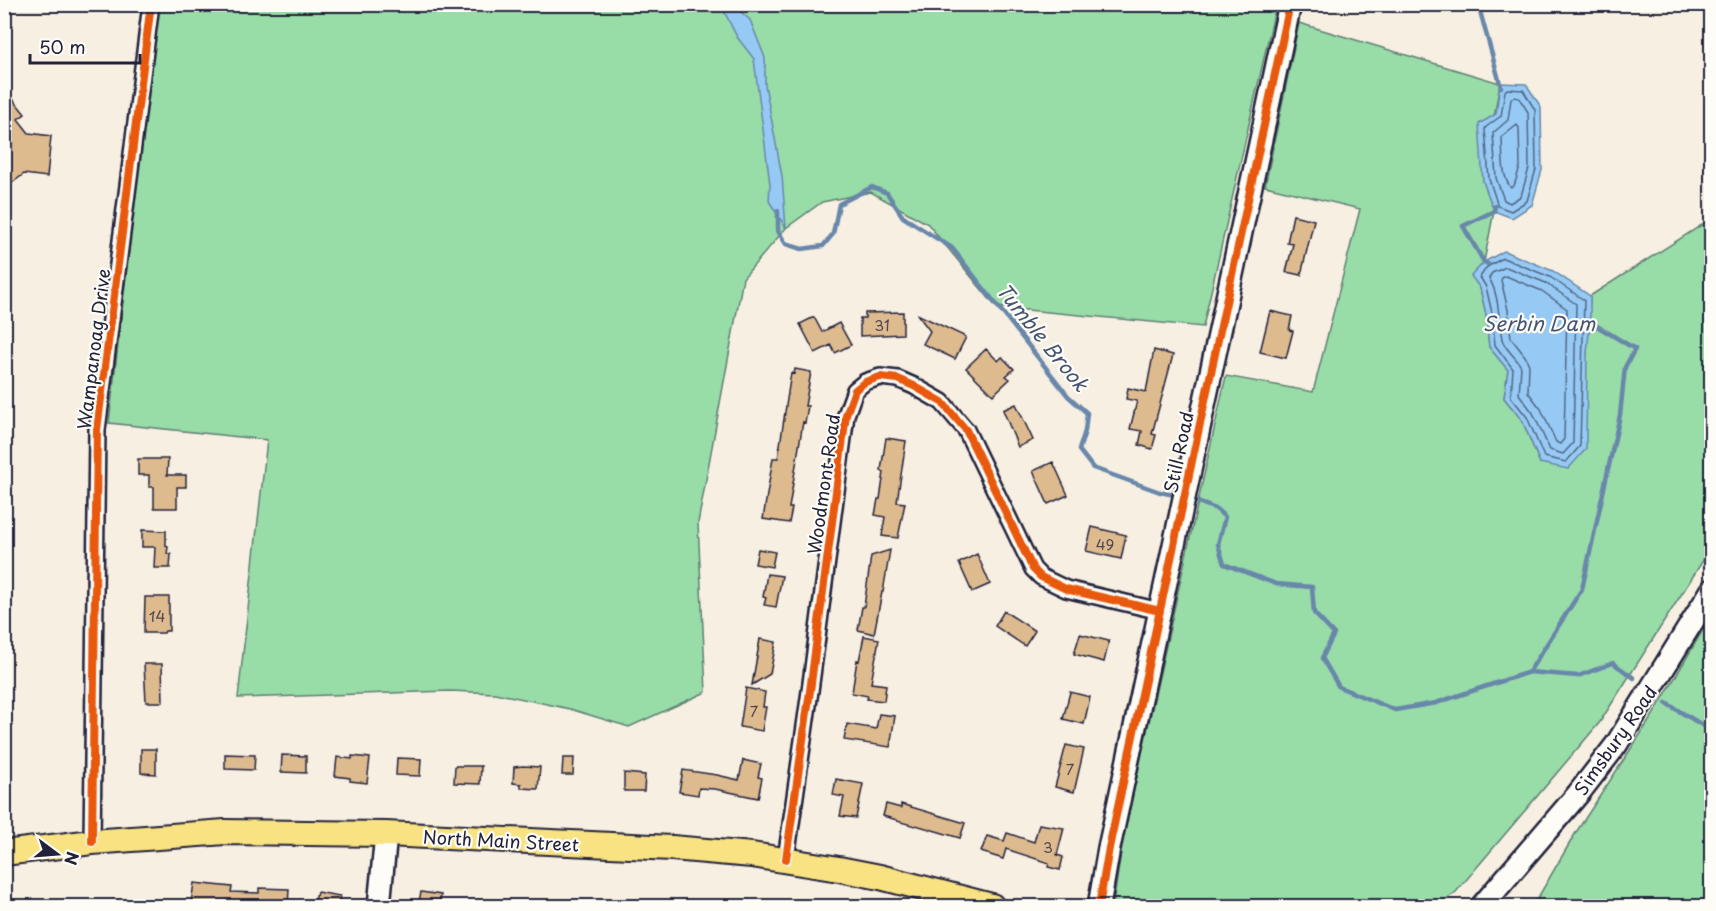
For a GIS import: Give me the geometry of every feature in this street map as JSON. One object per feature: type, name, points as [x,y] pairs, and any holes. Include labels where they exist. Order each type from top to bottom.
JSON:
[{"type":"main road","name":"North Main Street","points":[[4,854],[92,842],[225,832],[386,834],[672,848],[786,859],[880,878],[992,906]]},
{"type":"street","name":"Wampanoag Drive","points":[[92,842],[97,430],[151,4]]},
{"type":"street","name":"Still Road","points":[[1099,906],[1109,848],[1290,4]]},
{"type":"street","name":"Woodmont Road","points":[[786,859],[846,415],[855,390],[865,382],[880,377],[898,379],[942,402],[966,430],[1033,569],[1041,577],[1066,589],[1160,611]]},
{"type":"street","name":"Simsbury Road","points":[[1482,906],[1578,794],[1616,745],[1712,590]]},
{"type":"street","points":[[379,906],[386,834]]},
{"type":"green space","points":[[157,5],[1276,5],[1203,327],[996,307],[928,224],[871,192],[822,202],[786,228],[743,278],[698,523],[706,692],[629,727],[570,709],[495,693],[450,691],[238,698],[267,440],[109,423]]},
{"type":"green space","points":[[1299,23],[1500,83],[1483,180],[1494,211],[1484,262],[1472,276],[1480,288],[1486,314],[1489,347],[1508,370],[1504,398],[1522,420],[1540,463],[1587,353],[1590,296],[1711,219],[1711,548],[1600,722],[1456,892],[1437,906],[1113,906],[1123,839],[1226,376],[1313,392],[1360,209],[1265,186]]},
{"type":"green space","points":[[1711,616],[1711,906],[1533,906],[1575,834],[1653,715]]},
{"type":"water","points":[[721,5],[733,5],[750,20],[765,58],[765,85],[782,176],[786,228],[769,201],[770,184],[754,59],[737,37]]},
{"type":"water","points":[[1500,83],[1526,84],[1541,107],[1542,170],[1532,205],[1512,218],[1494,211],[1483,181],[1479,124],[1496,114]]},
{"type":"water","name":"Serbin Dam","points":[[1504,251],[1553,271],[1590,296],[1586,449],[1568,469],[1540,463],[1522,420],[1504,398],[1508,370],[1489,347],[1486,314],[1480,288],[1471,276],[1484,262]]},
{"type":"building","points":[[4,88],[25,114],[18,119],[29,133],[51,136],[47,177],[24,174],[4,189]]},
{"type":"building","points":[[1293,215],[1314,220],[1301,275],[1286,272],[1293,244],[1287,243]]},
{"type":"building","points":[[1270,311],[1292,316],[1289,330],[1293,331],[1286,358],[1260,352]]},
{"type":"building","points":[[903,312],[903,334],[860,336],[860,318],[865,318],[865,313]]},
{"type":"building","points":[[917,314],[966,337],[955,359],[923,344],[930,331]]},
{"type":"building","points":[[814,317],[822,332],[839,323],[851,345],[835,353],[831,345],[815,353],[800,324]]},
{"type":"building","points":[[986,349],[998,361],[1002,357],[1014,369],[1006,376],[1010,379],[993,395],[966,368]]},
{"type":"building","points":[[1154,350],[1173,355],[1152,434],[1156,435],[1152,449],[1139,445],[1142,431],[1130,429],[1137,401],[1126,399],[1128,388],[1146,392]]},
{"type":"building","points":[[795,369],[811,372],[805,406],[808,406],[805,423],[803,422],[789,508],[792,508],[789,523],[763,519],[773,458],[778,458],[791,373],[794,374]]},
{"type":"building","points":[[1016,404],[1033,440],[1018,447],[1003,410]]},
{"type":"building","points":[[886,438],[906,441],[897,502],[905,503],[898,538],[882,536],[885,517],[875,515],[884,472],[881,470]]},
{"type":"building","points":[[138,459],[168,459],[167,475],[186,475],[186,487],[177,487],[177,508],[154,508],[154,487],[149,487],[149,475],[138,475]]},
{"type":"building","points":[[1053,462],[1068,495],[1048,504],[1033,471]]},
{"type":"building","points":[[1092,527],[1126,535],[1121,559],[1086,551]]},
{"type":"building","points":[[142,530],[166,531],[167,554],[171,554],[170,568],[154,568],[155,547],[142,547]]},
{"type":"building","points":[[758,549],[775,552],[772,567],[755,564]]},
{"type":"building","points":[[890,550],[874,634],[858,630],[862,607],[864,607],[871,556]]},
{"type":"building","points":[[977,554],[990,584],[972,592],[959,563]]},
{"type":"building","points":[[767,574],[782,576],[776,607],[764,605]]},
{"type":"building","points":[[145,597],[169,597],[169,631],[144,633]]},
{"type":"building","points":[[1004,611],[1035,631],[1025,646],[995,626]]},
{"type":"building","points":[[1080,634],[1109,641],[1104,662],[1074,654]]},
{"type":"building","points":[[864,636],[879,639],[871,683],[886,685],[884,701],[867,699],[868,696],[852,693],[857,660],[859,661]]},
{"type":"building","points":[[760,639],[776,642],[770,674],[752,685]]},
{"type":"building","points":[[144,664],[162,664],[163,702],[146,702]]},
{"type":"building","points":[[746,688],[765,692],[763,707],[766,707],[762,731],[740,727]]},
{"type":"building","points":[[1070,692],[1090,697],[1084,724],[1063,719]]},
{"type":"building","points":[[879,714],[895,716],[890,747],[844,740],[847,724],[876,729]]},
{"type":"building","points":[[1066,745],[1084,749],[1074,792],[1055,787]]},
{"type":"building","points":[[141,749],[156,749],[156,774],[141,773]]},
{"type":"building","points":[[225,754],[255,755],[254,770],[225,769]]},
{"type":"building","points":[[282,755],[306,756],[306,773],[281,772]]},
{"type":"building","points":[[352,756],[370,758],[367,783],[335,776],[337,757],[352,759]]},
{"type":"building","points":[[397,758],[421,759],[420,776],[396,775]]},
{"type":"building","points":[[563,758],[574,758],[573,775],[562,775]]},
{"type":"building","points":[[743,760],[761,764],[758,777],[762,778],[758,798],[715,789],[699,788],[698,795],[679,792],[683,770],[739,780]]},
{"type":"building","points":[[455,766],[481,766],[480,784],[454,783]]},
{"type":"building","points":[[514,767],[540,767],[538,789],[521,788],[521,784],[513,783]]},
{"type":"building","points":[[624,773],[645,775],[644,791],[624,791]]},
{"type":"building","points":[[836,779],[863,784],[856,818],[840,816],[844,797],[833,795]]},
{"type":"building","points":[[886,804],[901,808],[901,804],[965,823],[960,838],[883,816]]},
{"type":"building","points":[[1039,824],[1064,828],[1057,855],[1063,857],[1060,870],[1048,867],[1049,863],[1006,849],[1003,859],[981,852],[987,836],[1004,841],[1007,833],[1034,842]]},
{"type":"building","points":[[194,883],[232,887],[231,892],[259,893],[259,888],[289,889],[288,906],[217,906],[191,903]]},
{"type":"building","points":[[317,892],[340,896],[338,906],[314,906]]},
{"type":"building","points":[[421,892],[441,895],[439,906],[418,906]]},
{"type":"waterway","points":[[1478,4],[1501,87]]},
{"type":"waterway","name":"Tumble Brook","points":[[778,211],[778,231],[786,244],[802,249],[823,246],[833,234],[839,204],[872,187],[887,193],[903,217],[952,248],[1068,396],[1087,413],[1085,431],[1079,450],[1093,468],[1160,492],[1179,496]]},
{"type":"waterway","points":[[1488,264],[1484,262],[1463,226],[1494,211],[1495,206]]},
{"type":"waterway","points":[[1529,672],[1582,589],[1620,415],[1625,367],[1635,349],[1587,320]]},
{"type":"waterway","name":"Tumble Brook","points":[[1190,499],[1216,509],[1225,517],[1218,544],[1224,564],[1276,584],[1312,587],[1314,613],[1334,634],[1322,658],[1339,687],[1395,710],[1436,703],[1529,672],[1578,676],[1613,663],[1634,678]]},
{"type":"waterway","name":"Tumble Brook","points":[[1666,703],[1712,731]]},
{"type":"cycle path","points":[[92,842],[97,430],[151,4]]},
{"type":"cycle path","points":[[1099,906],[1109,848],[1290,4]]},
{"type":"cycle path","points":[[786,859],[846,415],[855,390],[865,382],[880,377],[898,379],[942,402],[966,430],[1033,569],[1041,577],[1066,589],[1160,611]]}]
